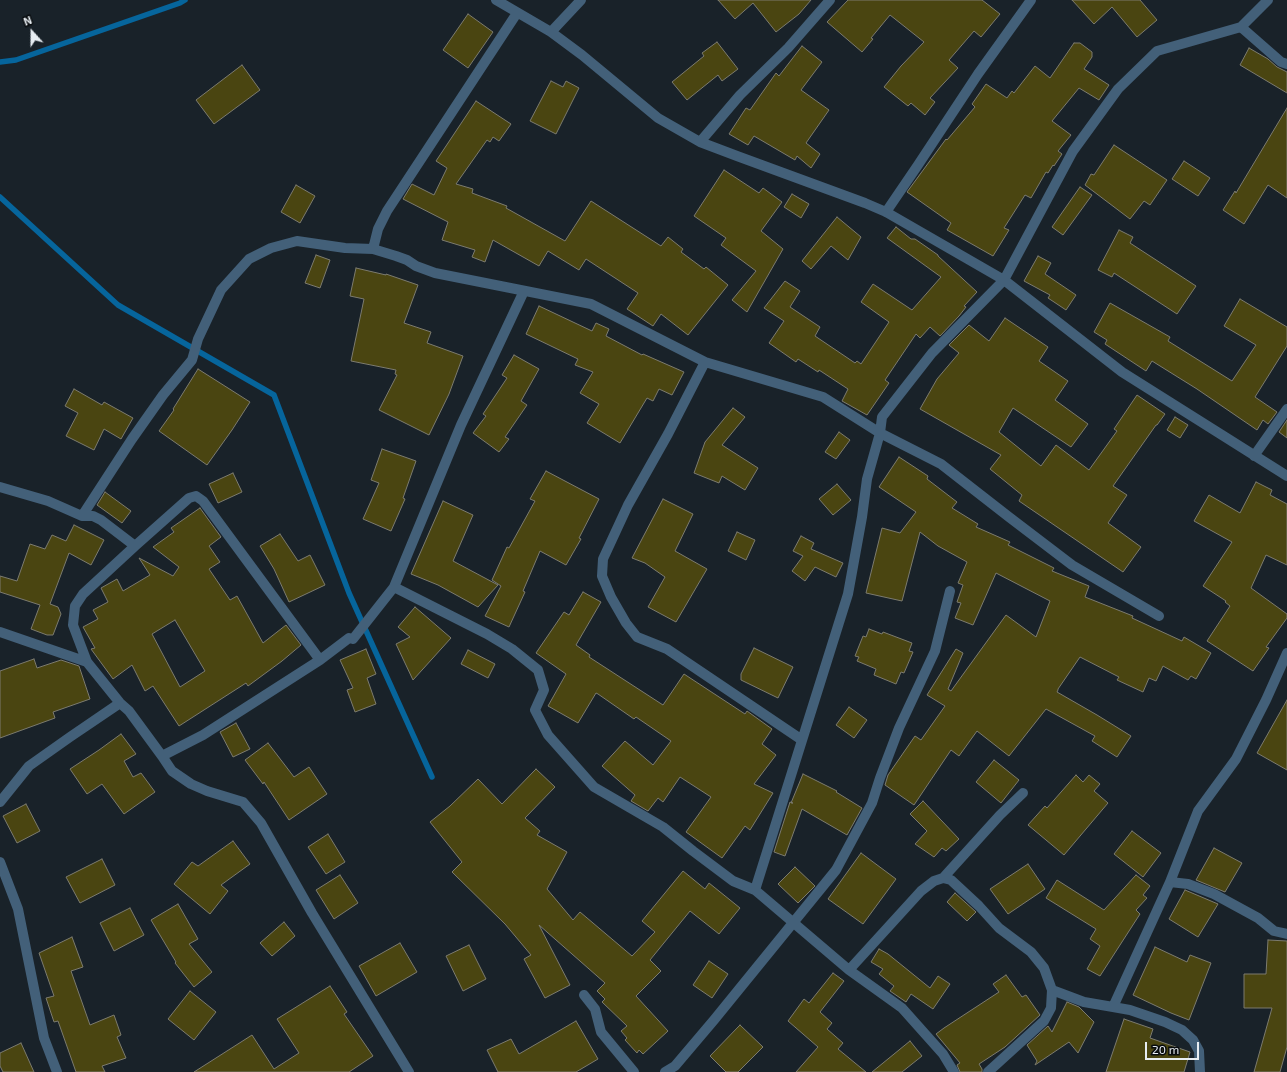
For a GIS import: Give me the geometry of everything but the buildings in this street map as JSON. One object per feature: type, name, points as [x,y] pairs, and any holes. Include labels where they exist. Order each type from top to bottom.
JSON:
[{"type":"street","points":[[496,0],[551,32],[582,55],[658,118],[700,142],[886,212],[1004,280],[1122,372],[1287,476]]},
{"type":"street","points":[[551,32],[581,0]]},
{"type":"street","points":[[700,142],[740,95],[788,48],[830,0]]},
{"type":"street","points":[[886,212],[978,74],[1031,0]]},
{"type":"street","points":[[755,890],[848,594],[862,517],[867,479],[880,433],[882,416],[932,353],[1004,280],[1073,151],[1118,89],[1157,51],[1241,27],[1268,0]]},
{"type":"street","points":[[373,249],[378,229],[387,211],[517,13]]},
{"type":"street","points":[[1241,27],[1281,62],[1287,64]]},
{"type":"street","points":[[82,516],[132,439],[163,395],[192,360],[198,339],[221,290],[250,259],[271,248],[297,241],[345,248],[373,249],[407,260],[416,266],[435,273],[590,304],[705,362],[823,397],[880,433],[941,464],[1072,565],[1159,616]]},
{"type":"street","points":[[162,756],[203,735],[320,660],[350,638],[353,639],[394,587],[458,432],[524,292]]},
{"type":"street","points":[[705,362],[668,434],[628,505],[603,559],[602,576],[611,597],[626,623],[637,637],[667,649],[802,740]]},
{"type":"street","points":[[1254,456],[1287,408]]},
{"type":"street","points":[[0,487],[48,501],[82,516],[93,516],[101,520],[135,546]]},
{"type":"street","points":[[320,660],[203,501],[196,496],[189,498],[135,546],[83,594],[75,606],[73,625],[87,662],[120,703],[129,711],[172,771],[191,784],[207,791],[243,802],[262,823],[312,913],[409,1072]]},
{"type":"street","points":[[394,587],[487,634],[512,649],[538,670],[544,690],[535,710],[548,735],[594,787],[663,827],[734,881],[755,890],[849,970],[902,1008],[943,1054],[954,1072]]},
{"type":"street","points":[[665,1072],[675,1066],[714,1020],[836,870],[872,803],[899,728],[935,651],[950,591]]},
{"type":"street","points":[[0,632],[87,662]]},
{"type":"street","points":[[1113,1007],[1170,882],[1198,811],[1236,759],[1266,700],[1287,653]]},
{"type":"street","points":[[0,802],[29,766],[70,736],[120,703]]},
{"type":"street","points":[[849,970],[921,891],[934,881],[943,878],[1000,815],[1023,793]]},
{"type":"street","points":[[0,862],[18,909],[44,1038],[57,1072]]},
{"type":"street","points":[[943,878],[952,880],[999,928],[1031,952],[1044,968],[1052,990],[1051,1008],[1044,1021],[988,1072]]},
{"type":"street","points":[[1170,882],[1188,884],[1214,894],[1258,918],[1274,931],[1287,934]]},
{"type":"street","points":[[1052,990],[1084,1002],[1130,1010],[1165,1022],[1182,1030],[1193,1040],[1199,1051],[1200,1072]]},
{"type":"street","points":[[584,995],[596,1009],[601,1032],[634,1072]]},
{"type":"waterway","points":[[0,62],[16,60],[185,0]]},
{"type":"waterway","points":[[0,197],[118,305],[274,395],[349,593],[432,777]]}]
